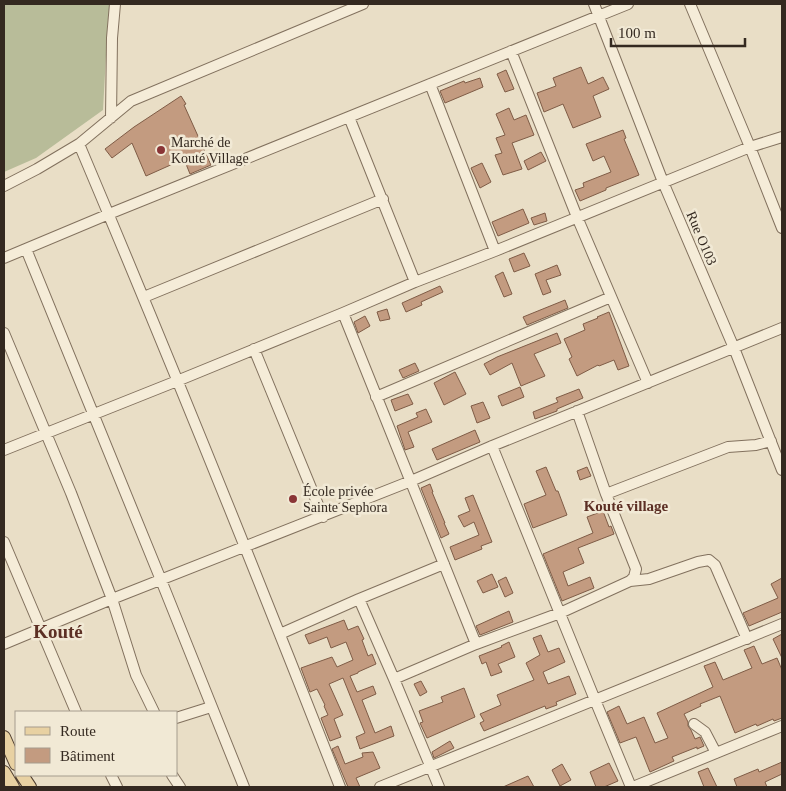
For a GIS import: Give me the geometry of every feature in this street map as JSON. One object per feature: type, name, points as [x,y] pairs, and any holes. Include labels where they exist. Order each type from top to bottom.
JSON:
[{"type":"main road","points":[[4,737],[15,762]]},
{"type":"main road","points":[[4,772],[13,787]]},
{"type":"main road","points":[[23,776],[30,787]]},
{"type":"street","points":[[111,118],[114,4]]},
{"type":"street","points":[[4,186],[79,144],[132,101],[141,96],[363,4]]},
{"type":"street","name":"Rue O103","points":[[594,4],[664,182],[734,348],[782,470]]},
{"type":"street","points":[[4,258],[108,214],[628,4]]},
{"type":"street","points":[[690,4],[782,228]]},
{"type":"street","points":[[511,51],[577,217],[648,383]]},
{"type":"street","points":[[430,84],[495,251]]},
{"type":"street","points":[[349,117],[415,282]]},
{"type":"street","points":[[4,450],[750,147],[782,137]]},
{"type":"street","points":[[79,144],[144,297],[340,787]]},
{"type":"street","points":[[144,297],[383,199]]},
{"type":"street","points":[[26,249],[244,787]]},
{"type":"street","points":[[376,397],[611,297]]},
{"type":"street","points":[[343,313],[476,644]]},
{"type":"street","points":[[4,644],[112,599],[323,517],[782,328]]},
{"type":"street","points":[[4,333],[112,599],[136,675],[154,711]]},
{"type":"street","points":[[254,349],[323,517]]},
{"type":"street","points":[[577,411],[606,494],[636,569],[634,577],[630,581]]},
{"type":"street","points":[[606,494],[728,447],[771,441]]},
{"type":"street","points":[[492,446],[632,787],[782,726]]},
{"type":"street","points":[[4,542],[76,711]]},
{"type":"street","points":[[394,679],[476,644],[560,613],[630,581],[649,579],[709,560],[715,565],[747,639]]},
{"type":"street","points":[[280,634],[444,564]]},
{"type":"street","points":[[359,600],[438,787]]},
{"type":"street","points":[[380,787],[782,624]]},
{"type":"street","points":[[178,717],[211,707]]},
{"type":"street","points":[[694,724],[705,732],[716,754]]},
{"type":"street","points":[[173,776],[180,787]]},
{"type":"green space","points":[[4,4],[114,4],[108,19],[103,110],[36,158],[4,172]]},
{"type":"building","points":[[581,67],[588,84],[603,77],[609,89],[593,96],[601,117],[573,128],[563,104],[544,112],[537,93],[556,86],[553,78]]},
{"type":"building","points":[[506,70],[514,89],[505,92],[497,74]]},
{"type":"building","points":[[480,78],[483,87],[445,103],[440,91],[464,81],[465,83]]},
{"type":"building","points":[[181,96],[211,165],[190,174],[184,159],[146,176],[132,143],[112,158],[105,149]]},
{"type":"building","points":[[509,108],[514,120],[526,115],[534,135],[512,143],[522,169],[503,175],[495,155],[502,153],[496,138],[505,135],[496,114]]},
{"type":"building","points":[[623,130],[626,138],[624,139],[639,175],[580,201],[575,190],[584,187],[583,183],[611,172],[604,156],[593,161],[586,144]]},
{"type":"building","points":[[541,152],[546,161],[528,170],[524,161]]},
{"type":"building","points":[[482,163],[491,182],[480,188],[471,168]]},
{"type":"building","points":[[523,209],[529,223],[498,236],[492,222]]},
{"type":"building","points":[[545,213],[547,221],[534,225],[531,218]]},
{"type":"building","points":[[524,253],[530,266],[514,272],[509,259]]},
{"type":"building","points":[[557,265],[561,275],[546,280],[551,292],[543,295],[535,274]]},
{"type":"building","points":[[503,272],[512,294],[504,297],[495,276]]},
{"type":"building","points":[[440,286],[443,292],[421,302],[422,305],[406,312],[402,303]]},
{"type":"building","points":[[565,300],[568,308],[527,325],[523,317]]},
{"type":"building","points":[[387,309],[390,319],[380,321],[377,312]]},
{"type":"building","points":[[609,312],[629,366],[618,370],[614,360],[598,365],[577,376],[569,359],[572,357],[564,339],[585,330],[583,324]]},
{"type":"building","points":[[365,316],[370,326],[358,333],[354,322]]},
{"type":"building","points":[[557,333],[561,343],[534,354],[545,376],[521,386],[512,363],[490,375],[484,364],[497,357]]},
{"type":"building","points":[[415,363],[419,371],[403,378],[399,370]]},
{"type":"building","points":[[455,372],[466,394],[444,405],[434,383]]},
{"type":"building","points":[[520,387],[524,397],[502,406],[498,396]]},
{"type":"building","points":[[579,389],[583,398],[535,419],[533,412],[558,402],[556,398]]},
{"type":"building","points":[[408,394],[413,404],[395,411],[391,400]]},
{"type":"building","points":[[483,402],[490,418],[477,423],[471,406]]},
{"type":"building","points":[[426,409],[432,422],[408,432],[414,447],[405,450],[397,426],[418,417],[416,413]]},
{"type":"building","points":[[475,430],[480,442],[437,460],[432,449]]},
{"type":"building","points":[[546,467],[567,515],[533,528],[524,504],[546,495],[536,471]]},
{"type":"building","points":[[587,467],[591,476],[580,480],[577,471]]},
{"type":"building","points":[[430,484],[449,534],[441,538],[421,488]]},
{"type":"building","points":[[473,495],[492,542],[481,546],[482,549],[455,560],[450,547],[479,535],[474,522],[464,527],[458,516],[470,511],[465,498]]},
{"type":"building","points":[[603,511],[614,534],[578,548],[584,563],[563,572],[568,586],[590,577],[594,588],[562,601],[543,554],[593,533],[587,517]]},
{"type":"building","points":[[492,574],[498,587],[483,593],[477,581]]},
{"type":"building","points":[[506,577],[513,593],[505,597],[498,581]]},
{"type":"building","points":[[782,578],[782,612],[749,626],[743,613],[778,598],[771,584]]},
{"type":"building","points":[[509,611],[513,622],[480,635],[476,626]]},
{"type":"building","points":[[344,620],[348,630],[358,626],[364,639],[362,640],[368,656],[372,654],[376,664],[350,676],[357,692],[373,686],[376,694],[362,700],[375,733],[391,726],[394,736],[360,749],[356,737],[365,733],[343,678],[329,684],[343,715],[334,719],[341,737],[330,741],[321,718],[328,715],[325,705],[317,689],[310,692],[301,668],[332,657],[337,667],[353,660],[346,642],[331,648],[327,637],[309,644],[305,635]]},
{"type":"building","points":[[782,634],[782,658],[773,639]]},
{"type":"building","points":[[541,635],[548,652],[559,648],[565,662],[543,672],[548,684],[569,676],[576,694],[556,702],[557,705],[546,709],[545,706],[484,731],[480,723],[484,721],[480,714],[501,705],[497,695],[534,680],[526,663],[540,655],[533,638]]},
{"type":"building","points":[[509,642],[515,657],[498,664],[502,672],[491,676],[486,662],[482,664],[479,656],[502,647]]},
{"type":"building","points":[[754,646],[762,664],[777,658],[782,670],[782,718],[774,721],[773,719],[757,726],[756,724],[735,733],[720,696],[700,704],[701,706],[684,714],[695,739],[700,737],[704,746],[672,757],[674,761],[650,772],[636,737],[620,743],[607,712],[619,706],[627,724],[644,717],[655,743],[668,738],[657,713],[713,687],[704,666],[715,662],[723,680],[752,668],[744,650]]},
{"type":"building","points":[[421,681],[427,692],[420,696],[414,684]]},
{"type":"building","points":[[464,688],[475,717],[427,738],[420,723],[423,722],[419,711],[443,702],[441,697]]},
{"type":"building","points":[[450,741],[454,748],[434,758],[432,752]]},
{"type":"building","points":[[338,746],[345,764],[363,757],[362,753],[373,752],[380,768],[356,778],[360,787],[348,787],[332,749]]},
{"type":"building","points":[[782,762],[782,774],[765,782],[767,787],[737,787],[734,779],[758,769],[759,772]]},
{"type":"building","points":[[609,763],[618,781],[604,787],[596,787],[590,772]]},
{"type":"building","points":[[562,764],[571,780],[560,786],[552,770]]},
{"type":"building","points":[[708,768],[717,787],[704,787],[698,772]]},
{"type":"building","points":[[528,776],[534,787],[503,787]]},
{"type":"place","name":"Marché de Kouté Village","points":[[161,150]]},
{"type":"place","name":"École privée Sainte Sephora","points":[[293,499]]},
{"type":"district","name":"Kouté village","points":[[626,506]]},
{"type":"district","name":"Kouté","points":[[58,631]]}]
